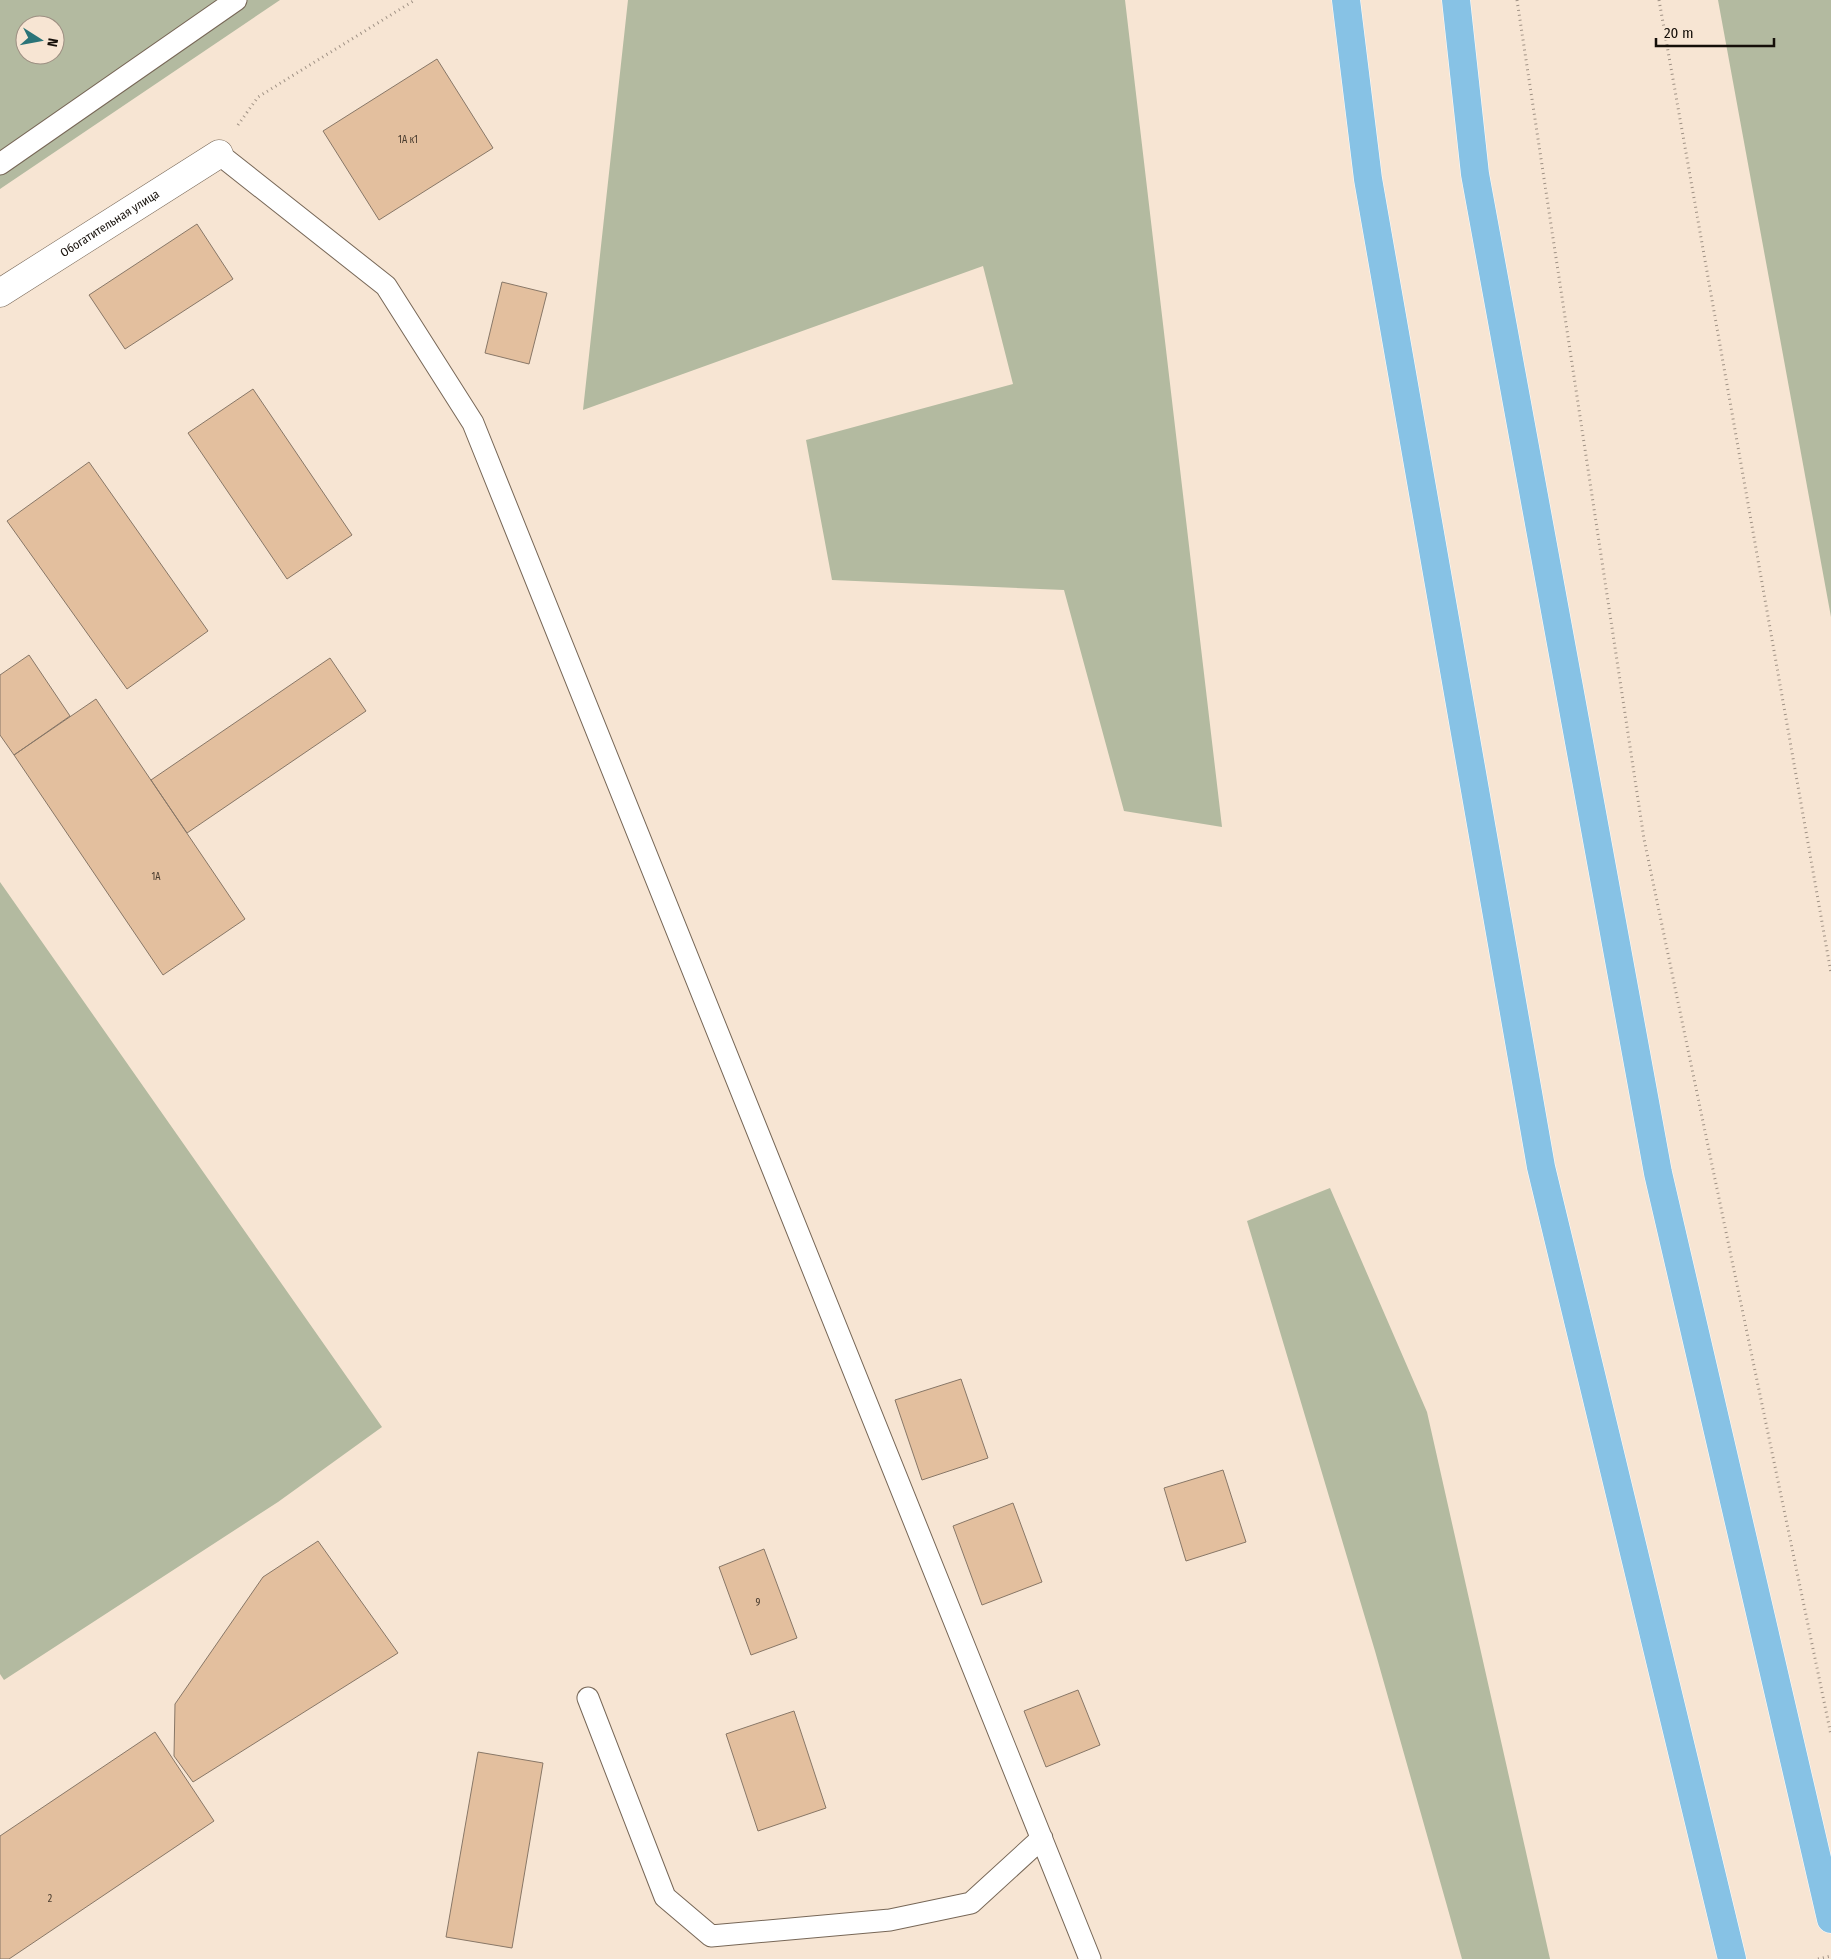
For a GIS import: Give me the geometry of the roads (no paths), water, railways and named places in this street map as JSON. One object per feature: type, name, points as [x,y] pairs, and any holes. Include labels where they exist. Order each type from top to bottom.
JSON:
[{"type":"main road","points":[[1346,0],[1368,179],[1541,1168],[1732,1959]]},
{"type":"main road","points":[[1456,0],[1475,174],[1658,1173],[1831,1920]]},
{"type":"street","name":"Обогатительная улица","points":[[0,294],[219,154]]},
{"type":"lane","points":[[0,164],[224,3]]},
{"type":"lane","points":[[219,154],[386,286],[473,423],[1090,1959]]},
{"type":"lane","points":[[588,1698],[665,1897],[711,1936],[890,1920],[971,1903],[1042,1838]]}]
